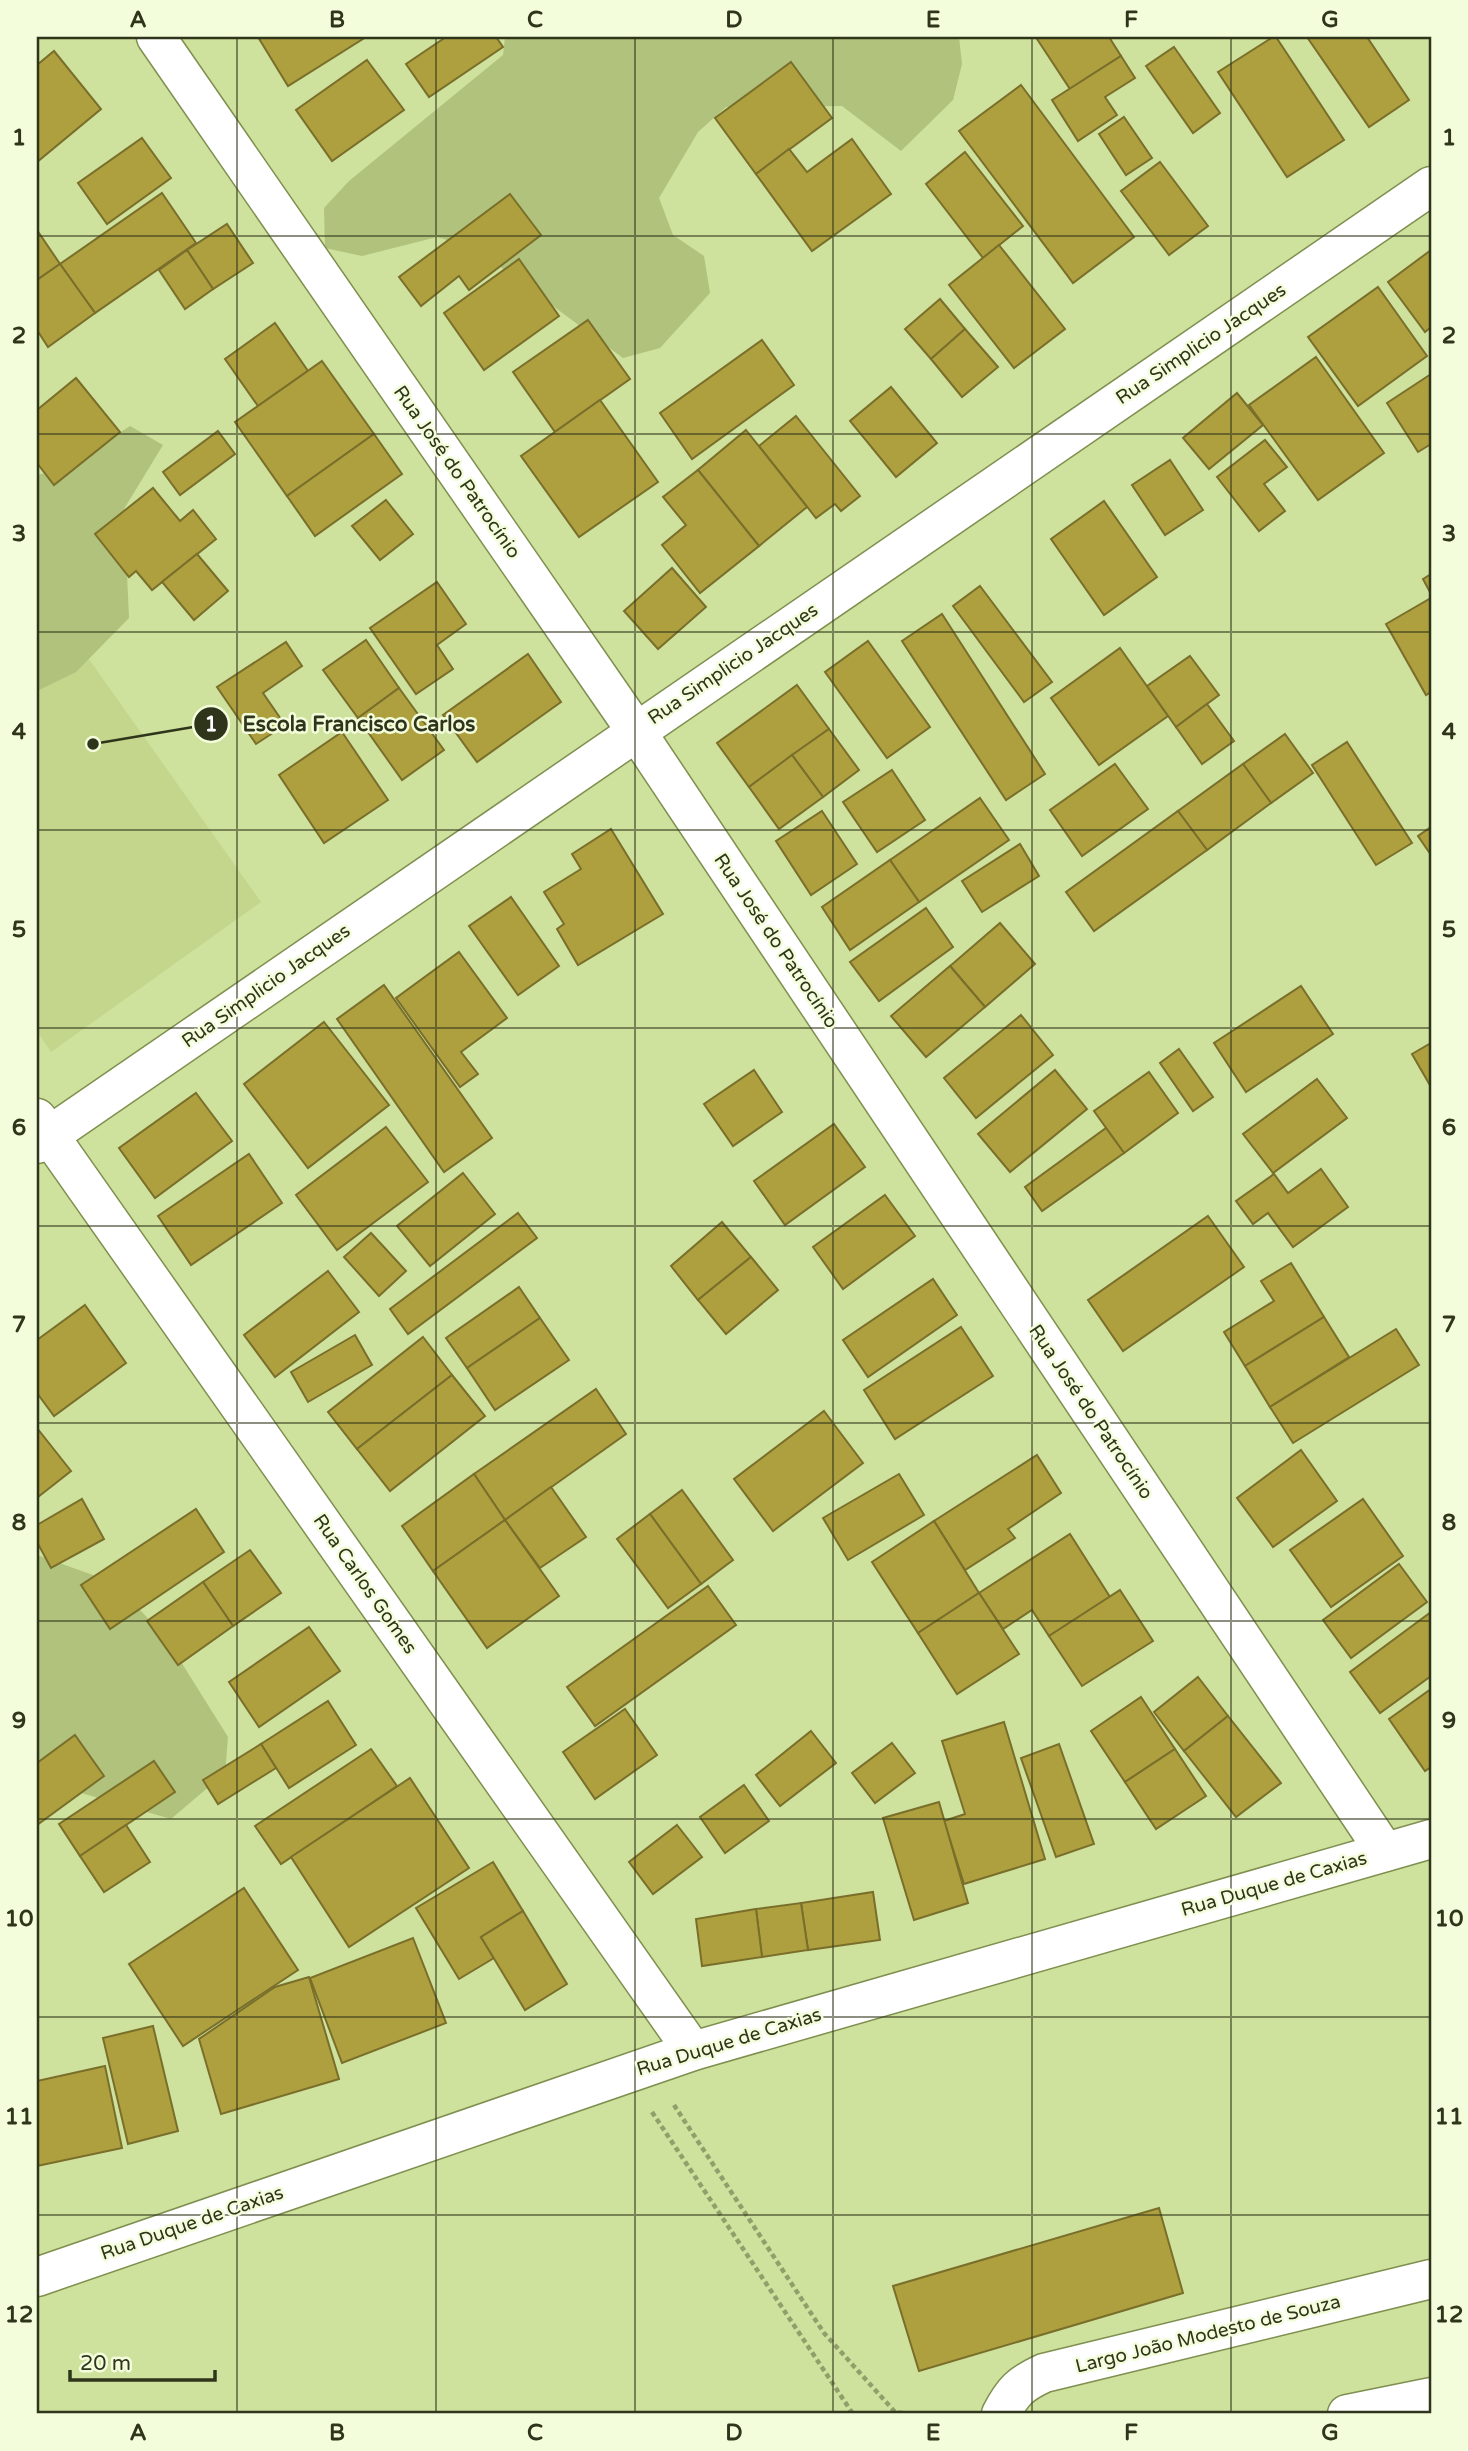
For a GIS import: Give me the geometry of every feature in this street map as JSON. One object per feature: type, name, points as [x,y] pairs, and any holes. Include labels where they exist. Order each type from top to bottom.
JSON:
[{"type":"street","name":"Rua José do Patrocínio","points":[[156,37],[636,731],[1385,1852]]},
{"type":"street","name":"Rua Simplicio Jacques","points":[[41,1132],[636,731],[1431,186]]},
{"type":"street","name":"Rua Carlos Gomes","points":[[41,1132],[693,2051]]},
{"type":"street","name":"Rua Duque de Caxias","points":[[37,2277],[647,2084],[693,2051],[1431,1839]]},
{"type":"street","name":"Largo João Modesto de Souza","points":[[1001,2414],[1012,2393],[1026,2381],[1044,2373],[1431,2279]]},
{"type":"street","points":[[1347,2414],[1431,2397]]},
{"type":"path","points":[[647,2084],[853,2414]]},
{"type":"path","points":[[647,2084],[824,2333],[895,2412],[910,2414]]},
{"type":"shaded area","points":[[505,37],[959,37],[962,64],[953,100],[901,151],[842,106],[726,107],[698,132],[659,198],[673,235],[704,256],[710,293],[660,348],[623,358],[475,248],[437,237],[362,256],[325,248],[324,208],[349,181],[503,55]]},
{"type":"shaded area","points":[[130,426],[163,445],[124,509],[129,618],[76,672],[37,691],[37,475],[65,468]]},
{"type":"shaded area","points":[[37,586],[261,902],[51,1052],[37,1031]]},
{"type":"shaded area","points":[[37,1557],[115,1583],[166,1638],[228,1737],[225,1773],[171,1819],[64,1788],[37,1761]]},
{"type":"building","points":[[258,37],[366,37],[288,86]]},
{"type":"building","points":[[446,37],[496,37],[503,47],[429,97],[406,64]]},
{"type":"building","points":[[1109,37],[1121,56],[1070,89],[1037,39]]},
{"type":"building","points":[[1276,37],[1344,140],[1287,177],[1218,72]]},
{"type":"building","points":[[1307,37],[1367,37],[1409,100],[1369,127]]},
{"type":"building","points":[[1174,47],[1220,113],[1193,133],[1146,66]]},
{"type":"building","points":[[54,51],[101,109],[37,162],[37,65]]},
{"type":"building","points":[[1121,56],[1135,78],[1105,97],[1117,115],[1078,141],[1052,100]]},
{"type":"building","points":[[367,60],[404,110],[332,161],[296,110]]},
{"type":"building","points":[[791,62],[832,118],[756,174],[715,118]]},
{"type":"building","points":[[1021,85],[1134,237],[1073,283],[959,131]]},
{"type":"building","points":[[1124,117],[1152,158],[1126,175],[1099,134]]},
{"type":"building","points":[[142,138],[171,178],[107,224],[78,183]]},
{"type":"building","points":[[852,139],[891,194],[812,251],[756,174],[789,149],[807,172]]},
{"type":"building","points":[[965,152],[1023,226],[983,258],[926,184]]},
{"type":"building","points":[[1160,162],[1208,226],[1169,255],[1121,191]]},
{"type":"building","points":[[162,193],[196,243],[95,313],[60,264]]},
{"type":"building","points":[[510,194],[541,235],[469,290],[459,276],[421,306],[399,277]]},
{"type":"building","points":[[227,224],[253,263],[213,289],[187,250]]},
{"type":"building","points":[[37,230],[60,264],[37,280]]},
{"type":"building","points":[[999,245],[1065,329],[1014,368],[949,285]]},
{"type":"building","points":[[187,250],[213,289],[185,309],[159,270]]},
{"type":"building","points":[[1431,250],[1431,327],[1425,332],[1388,282]]},
{"type":"building","points":[[519,259],[559,316],[484,370],[444,313]]},
{"type":"building","points":[[60,264],[95,313],[48,347],[37,330],[37,280]]},
{"type":"building","points":[[1378,287],[1427,356],[1358,406],[1308,337]]},
{"type":"building","points":[[940,299],[965,329],[931,359],[905,329]]},
{"type":"building","points":[[588,320],[630,379],[555,432],[513,372]]},
{"type":"building","points":[[275,323],[308,371],[258,406],[225,359]]},
{"type":"building","points":[[965,329],[998,367],[962,397],[931,359]]},
{"type":"building","points":[[762,340],[794,385],[692,459],[660,413]]},
{"type":"building","points":[[1316,357],[1384,453],[1318,500],[1249,405]]},
{"type":"building","points":[[322,361],[374,434],[287,496],[235,422]]},
{"type":"building","points":[[1431,374],[1431,444],[1418,452],[1387,403]]},
{"type":"building","points":[[76,378],[120,432],[54,485],[37,463],[37,410]]},
{"type":"building","points":[[891,387],[937,443],[896,477],[850,421]]},
{"type":"building","points":[[1237,393],[1263,425],[1209,469],[1183,438]]},
{"type":"building","points":[[600,400],[658,482],[579,537],[521,456]]},
{"type":"building","points":[[796,416],[860,496],[841,511],[835,504],[816,518],[759,446]]},
{"type":"building","points":[[746,430],[807,507],[759,546],[698,470]]},
{"type":"building","points":[[218,431],[235,454],[180,495],[163,472]]},
{"type":"building","points":[[374,434],[402,474],[315,536],[287,496]]},
{"type":"building","points":[[1265,440],[1287,467],[1264,484],[1285,511],[1259,531],[1217,477]]},
{"type":"building","points":[[1170,460],[1203,510],[1165,535],[1132,485]]},
{"type":"building","points":[[698,470],[759,546],[700,593],[662,545],[686,525],[663,497]]},
{"type":"building","points":[[153,488],[180,521],[193,510],[216,539],[152,590],[136,571],[129,577],[95,534]]},
{"type":"building","points":[[386,500],[413,534],[380,560],[352,526]]},
{"type":"building","points":[[1104,501],[1157,577],[1104,615],[1051,539]]},
{"type":"building","points":[[197,554],[228,591],[194,620],[162,582]]},
{"type":"building","points":[[672,568],[706,607],[658,649],[624,611]]},
{"type":"building","points":[[1431,574],[1431,594],[1423,579]]},
{"type":"building","points":[[437,582],[466,624],[437,645],[453,669],[416,694],[370,628]]},
{"type":"building","points":[[980,586],[1052,682],[1024,702],[953,606]]},
{"type":"building","points":[[1431,598],[1431,692],[1426,695],[1386,624]]},
{"type":"building","points":[[942,614],[1045,774],[1006,800],[902,641]]},
{"type":"building","points":[[366,640],[399,688],[358,718],[323,670]]},
{"type":"building","points":[[868,641],[930,727],[887,758],[825,672]]},
{"type":"building","points":[[286,642],[302,666],[263,693],[285,725],[256,744],[217,687]]},
{"type":"building","points":[[1120,648],[1168,716],[1099,765],[1051,698]]},
{"type":"building","points":[[528,654],[561,702],[477,762],[443,715]]},
{"type":"building","points":[[1190,656],[1219,695],[1176,727],[1147,686]]},
{"type":"building","points":[[797,685],[829,729],[749,787],[717,743]]},
{"type":"building","points":[[399,688],[444,750],[402,780],[358,718]]},
{"type":"building","points":[[1207,704],[1234,741],[1202,764],[1176,727]]},
{"type":"building","points":[[829,729],[859,770],[823,797],[792,755]]},
{"type":"building","points":[[342,732],[388,800],[324,843],[279,775]]},
{"type":"building","points":[[1285,734],[1313,773],[1271,803],[1243,764]]},
{"type":"building","points":[[1347,742],[1412,843],[1376,865],[1312,765]]},
{"type":"building","points":[[792,755],[823,797],[779,829],[749,787]]},
{"type":"building","points":[[1115,764],[1148,809],[1082,856],[1050,810]]},
{"type":"building","points":[[1243,764],[1271,803],[1207,850],[1178,811]]},
{"type":"building","points":[[892,770],[925,820],[877,852],[843,802]]},
{"type":"building","points":[[980,798],[1009,840],[919,902],[890,860]]},
{"type":"building","points":[[822,811],[857,864],[811,895],[776,841]]},
{"type":"building","points":[[1178,811],[1207,850],[1094,931],[1066,892]]},
{"type":"building","points":[[1431,827],[1431,855],[1418,836]]},
{"type":"building","points":[[611,829],[663,914],[578,965],[557,929],[564,924],[544,892],[581,869],[572,854]]},
{"type":"building","points":[[1020,844],[1039,876],[982,912],[962,881]]},
{"type":"building","points":[[890,860],[919,902],[850,950],[822,907]]},
{"type":"building","points":[[511,897],[559,966],[518,995],[469,926]]},
{"type":"building","points":[[926,908],[953,947],[879,1001],[850,962]]},
{"type":"building","points":[[1000,923],[1035,964],[985,1007],[950,966]]},
{"type":"building","points":[[459,952],[507,1018],[461,1052],[478,1074],[460,1087],[396,998]]},
{"type":"building","points":[[950,966],[985,1007],[926,1057],[891,1016]]},
{"type":"building","points":[[384,985],[492,1138],[444,1172],[337,1019]]},
{"type":"building","points":[[1301,986],[1333,1034],[1246,1092],[1214,1043]]},
{"type":"building","points":[[1021,1015],[1053,1055],[976,1118],[944,1078]]},
{"type":"building","points":[[324,1022],[389,1105],[308,1168],[244,1084]]},
{"type":"building","points":[[1431,1043],[1431,1087],[1412,1054]]},
{"type":"building","points":[[1179,1049],[1213,1097],[1193,1111],[1160,1063]]},
{"type":"building","points":[[754,1070],[782,1112],[733,1146],[704,1104]]},
{"type":"building","points":[[1055,1070],[1087,1109],[1010,1172],[978,1134]]},
{"type":"building","points":[[1149,1072],[1178,1113],[1124,1153],[1094,1111]]},
{"type":"building","points":[[1317,1079],[1347,1118],[1273,1173],[1243,1134]]},
{"type":"building","points":[[196,1093],[232,1141],[155,1198],[119,1148]]},
{"type":"building","points":[[834,1124],[865,1167],[785,1225],[754,1181]]},
{"type":"building","points":[[386,1127],[428,1182],[337,1250],[296,1195]]},
{"type":"building","points":[[1106,1128],[1124,1153],[1042,1211],[1025,1187]]},
{"type":"building","points":[[249,1154],[282,1203],[191,1265],[158,1216]]},
{"type":"building","points":[[1321,1169],[1348,1207],[1293,1247],[1268,1213],[1253,1224],[1236,1201],[1274,1174],[1288,1193]]},
{"type":"building","points":[[463,1173],[495,1214],[430,1266],[397,1226]]},
{"type":"building","points":[[885,1195],[915,1236],[843,1289],[813,1247]]},
{"type":"building","points":[[518,1213],[537,1238],[408,1334],[390,1309]]},
{"type":"building","points":[[1208,1216],[1244,1267],[1123,1351],[1088,1300]]},
{"type":"building","points":[[722,1222],[751,1257],[698,1300],[671,1266]]},
{"type":"building","points":[[371,1233],[406,1271],[379,1296],[344,1257]]},
{"type":"building","points":[[751,1257],[778,1290],[726,1334],[698,1300]]},
{"type":"building","points":[[1291,1263],[1324,1317],[1245,1366],[1224,1332],[1274,1301],[1261,1281]]},
{"type":"building","points":[[328,1271],[359,1312],[275,1377],[244,1335]]},
{"type":"building","points":[[933,1279],[957,1315],[868,1377],[843,1340]]},
{"type":"building","points":[[519,1287],[540,1318],[467,1368],[446,1338]]},
{"type":"building","points":[[85,1305],[126,1363],[54,1416],[37,1393],[37,1340]]},
{"type":"building","points":[[1324,1317],[1349,1357],[1270,1407],[1245,1366]]},
{"type":"building","points":[[540,1318],[569,1360],[495,1410],[467,1368]]},
{"type":"building","points":[[961,1327],[993,1376],[895,1439],[864,1390]]},
{"type":"building","points":[[1396,1329],[1419,1365],[1293,1443],[1270,1407]]},
{"type":"building","points":[[355,1335],[372,1365],[308,1402],[291,1372]]},
{"type":"building","points":[[423,1337],[452,1375],[357,1449],[328,1412]]},
{"type":"building","points":[[452,1375],[485,1416],[390,1491],[357,1449]]},
{"type":"building","points":[[596,1389],[626,1434],[505,1520],[474,1474]]},
{"type":"building","points":[[824,1411],[863,1463],[773,1531],[734,1479]]},
{"type":"building","points":[[37,1428],[71,1471],[38,1497],[37,1495]]},
{"type":"building","points":[[1301,1450],[1337,1501],[1273,1547],[1237,1498]]},
{"type":"building","points":[[1037,1455],[1061,1493],[1008,1529],[1015,1538],[965,1570],[934,1521]]},
{"type":"building","points":[[474,1474],[505,1520],[433,1571],[402,1526]]},
{"type":"building","points":[[899,1474],[924,1515],[848,1560],[823,1518]]},
{"type":"building","points":[[551,1487],[586,1537],[540,1568],[505,1520]]},
{"type":"building","points":[[682,1490],[733,1560],[701,1584],[650,1514]]},
{"type":"building","points":[[82,1499],[104,1539],[51,1568],[37,1542],[37,1525]]},
{"type":"building","points":[[1363,1499],[1403,1556],[1331,1607],[1290,1550]]},
{"type":"building","points":[[196,1509],[224,1552],[110,1629],[81,1585]]},
{"type":"building","points":[[650,1514],[701,1584],[668,1608],[617,1539]]},
{"type":"building","points":[[505,1520],[559,1596],[487,1648],[433,1571]]},
{"type":"building","points":[[934,1521],[979,1593],[918,1633],[872,1562]]},
{"type":"building","points":[[1070,1534],[1110,1597],[1049,1636],[1032,1610],[1003,1629],[979,1593]]},
{"type":"building","points":[[250,1550],[281,1593],[233,1626],[203,1582]]},
{"type":"building","points":[[1399,1564],[1427,1602],[1351,1658],[1323,1620]]},
{"type":"building","points":[[203,1582],[233,1626],[178,1665],[147,1621]]},
{"type":"building","points":[[708,1586],[736,1625],[595,1726],[567,1687]]},
{"type":"building","points":[[1120,1590],[1153,1641],[1082,1686],[1049,1636]]},
{"type":"building","points":[[979,1593],[1019,1654],[957,1694],[918,1633]]},
{"type":"building","points":[[1431,1612],[1431,1676],[1380,1713],[1350,1672]]},
{"type":"building","points":[[309,1627],[340,1671],[259,1727],[229,1682]]},
{"type":"building","points":[[1198,1677],[1228,1716],[1184,1751],[1154,1712]]},
{"type":"building","points":[[1431,1689],[1431,1767],[1425,1771],[1389,1719]]},
{"type":"building","points":[[1141,1697],[1175,1749],[1125,1782],[1091,1731]]},
{"type":"building","points":[[328,1701],[356,1745],[289,1788],[261,1744]]},
{"type":"building","points":[[625,1709],[657,1755],[595,1799],[563,1752]]},
{"type":"building","points":[[1228,1716],[1281,1783],[1236,1817],[1184,1751]]},
{"type":"building","points":[[1004,1722],[1045,1859],[964,1884],[944,1821],[965,1814],[942,1741]]},
{"type":"building","points":[[811,1731],[836,1763],[780,1806],[756,1775]]},
{"type":"building","points":[[75,1735],[104,1776],[37,1825],[37,1763]]},
{"type":"building","points":[[892,1743],[915,1773],[875,1803],[852,1773]]},
{"type":"building","points":[[261,1744],[276,1768],[218,1804],[203,1780]]},
{"type":"building","points":[[1059,1744],[1094,1844],[1056,1857],[1021,1758]]},
{"type":"building","points":[[371,1749],[397,1786],[281,1864],[255,1826]]},
{"type":"building","points":[[1175,1749],[1206,1796],[1156,1829],[1125,1782]]},
{"type":"building","points":[[154,1761],[175,1792],[80,1856],[59,1824]]},
{"type":"building","points":[[410,1778],[469,1868],[349,1947],[291,1857]]},
{"type":"building","points":[[744,1785],[769,1821],[725,1853],[700,1817]]},
{"type":"building","points":[[939,1802],[968,1903],[914,1920],[883,1818]]},
{"type":"building","points":[[126,1825],[150,1862],[104,1892],[80,1856]]},
{"type":"building","points":[[677,1825],[702,1857],[653,1894],[629,1862]]},
{"type":"building","points":[[493,1862],[523,1911],[481,1937],[494,1958],[459,1979],[416,1908]]},
{"type":"building","points":[[244,1888],[298,1970],[183,2046],[129,1964]]},
{"type":"building","points":[[873,1892],[880,1940],[808,1950],[801,1903]]},
{"type":"building","points":[[801,1903],[808,1950],[762,1957],[756,1909]]},
{"type":"building","points":[[756,1909],[762,1957],[702,1966],[696,1919]]},
{"type":"building","points":[[523,1911],[567,1984],[525,2010],[481,1937]]},
{"type":"building","points":[[413,1938],[446,2023],[342,2063],[310,1978]]},
{"type":"building","points":[[309,1977],[339,2079],[221,2114],[199,2039],[275,1987]]},
{"type":"building","points":[[153,2026],[178,2131],[128,2144],[103,2038]]},
{"type":"building","points":[[105,2066],[122,2148],[37,2166],[37,2081]]},
{"type":"building","points":[[1159,2208],[1183,2293],[919,2371],[893,2286]]},
{"type":"place","name":"Escola Francisco Carlos","points":[[93,744]]}]
